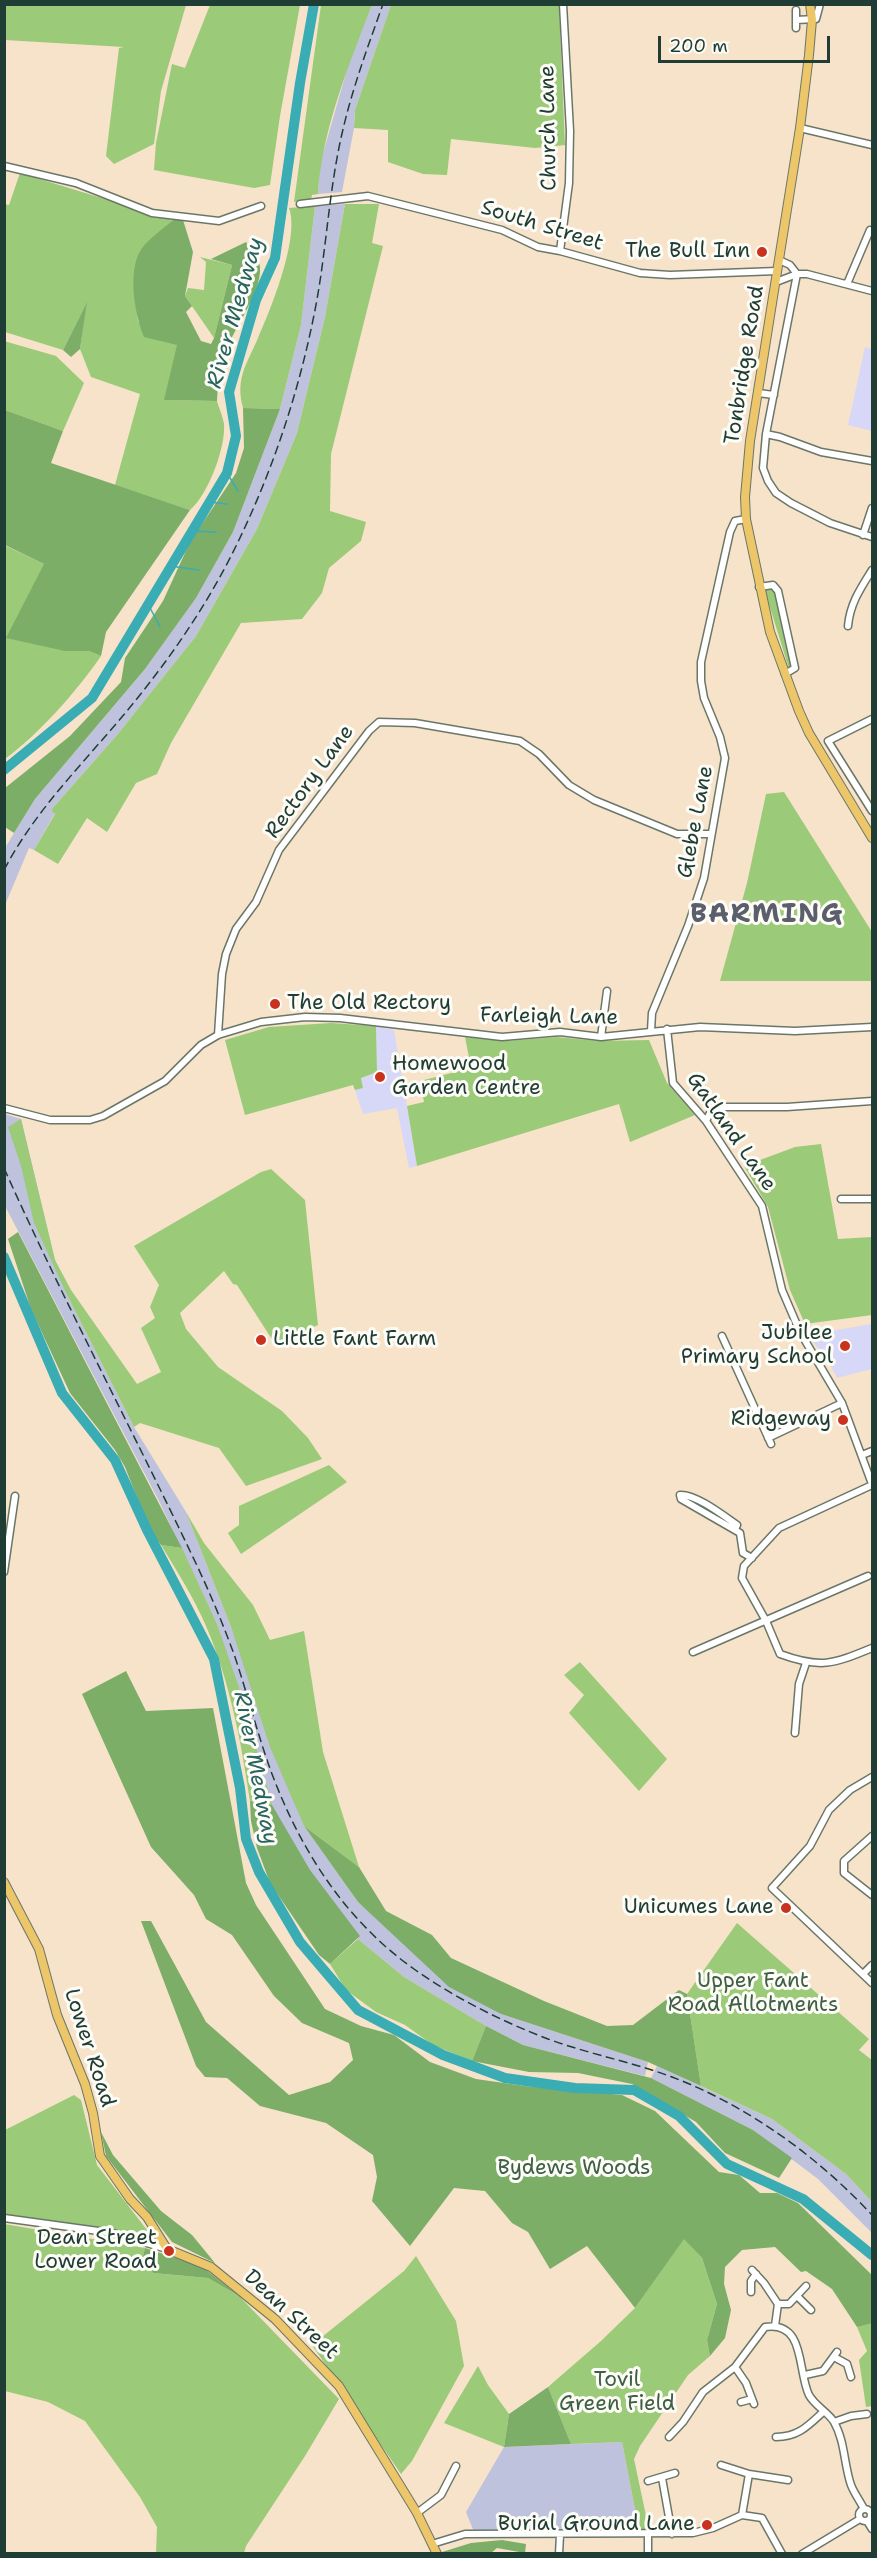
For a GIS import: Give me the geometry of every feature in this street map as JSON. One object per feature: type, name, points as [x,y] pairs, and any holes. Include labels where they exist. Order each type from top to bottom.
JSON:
[{"type":"main road","name":"Tonbridge Road","points":[[810,4],[812,20],[800,128],[750,441],[745,497],[746,519],[759,587],[784,674],[818,751],[873,838]]},
{"type":"main road","name":"Lower Road","points":[[4,1882],[39,1949],[57,2014],[85,2084],[93,2113],[100,2156],[130,2199],[147,2217],[167,2249]]},
{"type":"main road","name":"Dean Street","points":[[167,2249],[211,2267],[290,2333],[339,2386],[417,2513],[437,2553]]},
{"type":"street","name":"Church Lane","points":[[560,250],[569,183],[570,131],[563,4]]},
{"type":"street","points":[[796,20],[816,19],[820,4]]},
{"type":"street","points":[[796,10],[796,28]]},
{"type":"street","points":[[800,128],[873,145]]},
{"type":"street","points":[[4,166],[76,183],[152,213],[219,221],[261,206]]},
{"type":"street","name":"South Street","points":[[300,204],[368,196],[502,230],[538,247],[560,250],[640,273],[670,275],[777,271]]},
{"type":"street","points":[[847,284],[870,230]]},
{"type":"street","points":[[779,260],[790,265],[797,274],[766,434],[763,468],[776,493],[817,517],[873,537]]},
{"type":"street","points":[[776,282],[797,274],[873,291]]},
{"type":"street","points":[[758,393],[774,395]]},
{"type":"street","points":[[766,434],[780,436],[821,452],[873,461]]},
{"type":"street","points":[[863,535],[873,508]]},
{"type":"street","name":"Glebe Lane","points":[[651,1031],[652,1013],[688,926],[704,878],[725,758],[720,737],[704,698],[700,681],[701,662],[730,532],[735,521],[746,519]]},
{"type":"street","points":[[848,627],[855,596],[873,570]]},
{"type":"street","points":[[759,587],[773,585],[778,591],[795,668],[784,674]]},
{"type":"street","points":[[873,719],[828,741],[873,811]]},
{"type":"street","name":"Rectory Lane","points":[[218,1035],[224,964],[236,929],[256,902],[279,850],[369,731],[379,722],[415,723],[520,741],[539,754],[569,785],[594,800],[677,834],[711,834]]},
{"type":"street","points":[[601,1037],[607,991]]},
{"type":"street","name":"Farleigh Lane","points":[[4,1108],[50,1120],[90,1120],[103,1116],[165,1081],[201,1045],[218,1035],[261,1022],[322,1016],[502,1037],[560,1032],[601,1037],[667,1029],[717,1027],[795,1031],[873,1027]]},
{"type":"street","name":"Gatland Lane","points":[[667,1029],[674,1083],[706,1120],[762,1206],[782,1290],[800,1332],[842,1402],[873,1484]]},
{"type":"street","points":[[706,1120],[711,1111],[722,1107],[788,1107],[873,1101]]},
{"type":"street","points":[[842,1199],[873,1199]]},
{"type":"street","points":[[722,1336],[722,1347],[770,1441],[842,1402]]},
{"type":"street","points":[[862,1455],[873,1451]]},
{"type":"street","points":[[873,1484],[779,1528],[744,1566],[742,1578],[766,1621],[780,1654],[806,1663],[836,1663],[873,1648]]},
{"type":"street","points":[[735,1530],[737,1526],[717,1512],[687,1494],[680,1495],[681,1499],[710,1518],[740,1533],[743,1552],[752,1558]]},
{"type":"street","points":[[4,1572],[15,1496]]},
{"type":"street","points":[[710,1518],[717,1512]]},
{"type":"street","points":[[693,1652],[868,1576]]},
{"type":"street","points":[[795,1732],[799,1684],[806,1663]]},
{"type":"street","points":[[873,1777],[850,1790],[829,1810],[810,1846],[772,1888],[873,1983]]},
{"type":"street","points":[[873,1836],[869,1837],[844,1861],[844,1873],[873,1895]]},
{"type":"street","points":[[863,1974],[873,1965]]},
{"type":"street","name":"Dean Street","points":[[4,2218],[113,2233],[167,2249]]},
{"type":"street","points":[[751,2292],[754,2272],[778,2304],[776,2326]]},
{"type":"street","points":[[778,2304],[789,2304],[806,2286]]},
{"type":"street","points":[[798,2296],[811,2310]]},
{"type":"street","points":[[669,2437],[703,2392],[735,2367],[765,2327],[776,2326],[786,2330],[796,2342],[809,2395],[834,2422],[846,2457],[851,2485],[864,2509],[872,2512],[871,2517],[802,2553]]},
{"type":"street","points":[[805,2375],[823,2371],[835,2354],[848,2364],[851,2377]]},
{"type":"street","points":[[735,2367],[753,2401],[741,2402]]},
{"type":"street","points":[[776,2437],[788,2437],[801,2433],[823,2412]]},
{"type":"street","points":[[834,2422],[851,2415],[867,2414]]},
{"type":"street","points":[[721,2465],[749,2474],[788,2480]]},
{"type":"street","points":[[417,2513],[441,2495],[456,2466]]},
{"type":"street","points":[[648,2481],[675,2473]]},
{"type":"street","points":[[742,2515],[749,2474]]},
{"type":"street","points":[[662,2478],[672,2534]]},
{"type":"street","points":[[864,2509],[860,2513],[873,2529]]},
{"type":"street","points":[[432,2544],[465,2534],[648,2535],[693,2533],[713,2528],[742,2515],[762,2518],[782,2553]]},
{"type":"street","points":[[559,2553],[560,2535]]},
{"type":"street","points":[[648,2535],[648,2553]]},
{"type":"shaded area","points":[[372,5],[391,5],[355,110],[354,128],[342,192],[318,194],[320,164],[348,66]]},
{"type":"shaded area","points":[[345,204],[325,317],[297,433],[257,529],[196,636],[117,735],[51,810],[55,813],[34,850],[29,848],[5,905],[5,848],[14,833],[35,799],[145,669],[196,598],[233,532],[280,409],[301,325],[315,206]]},
{"type":"shaded area","points":[[865,347],[872,349],[872,431],[848,425]]},
{"type":"shaded area","points":[[376,1026],[394,1030],[417,1166],[409,1168],[397,1108],[363,1114],[355,1090],[363,1088],[361,1078],[377,1072]]},
{"type":"shaded area","points":[[5,1114],[21,1119],[55,1260],[68,1297],[134,1427],[186,1512],[304,1826],[358,1902],[394,1934],[501,2014],[648,2062],[645,2076],[523,2045],[486,2026],[404,1977],[358,1939],[314,1891],[263,1803],[217,1624],[159,1501],[5,1206]]},
{"type":"shaded area","name":"Jubilee Primary School","points":[[872,1324],[872,1369],[837,1378],[826,1357],[807,1335]]},
{"type":"shaded area","points":[[657,2066],[772,2119],[846,2174],[872,2202],[872,2233],[818,2179],[753,2130],[651,2078]]},
{"type":"shaded area","points":[[622,2442],[639,2530],[474,2532],[466,2512],[504,2447]]},
{"type":"green space","points":[[4,5],[186,5],[161,91],[154,144],[114,164],[106,156],[119,48],[124,47],[5,40]]},
{"type":"green space","points":[[210,5],[300,5],[270,185],[254,188],[154,170],[156,143],[172,64],[185,68]]},
{"type":"green space","points":[[321,5],[372,5],[331,121],[318,194],[312,195],[311,200],[294,202]]},
{"type":"green space","points":[[391,5],[559,5],[565,145],[535,148],[451,139],[447,175],[423,174],[388,162],[388,130],[354,128],[355,110]]},
{"type":"green space","points":[[20,173],[118,203],[152,216],[173,220],[140,251],[134,280],[138,321],[178,345],[165,400],[217,401],[223,421],[224,434],[219,457],[203,493],[190,510],[115,485],[140,394],[91,377],[80,349],[86,304],[63,350],[5,332],[4,204],[9,205]]},
{"type":"green space","points":[[345,204],[379,204],[372,243],[383,246],[331,454],[330,511],[366,522],[361,541],[329,568],[322,593],[302,619],[241,623],[171,743],[157,774],[136,783],[107,832],[87,818],[58,864],[34,850],[55,814],[51,810],[117,735],[196,636],[257,529],[297,433],[325,317]]},
{"type":"green space","points":[[315,206],[301,325],[280,409],[243,408],[240,388],[243,372],[270,310],[287,254],[291,236],[289,208]]},
{"type":"green space","points":[[173,220],[183,220],[193,252],[185,296],[192,306],[186,312],[201,341],[211,344],[214,338],[232,265],[211,259],[246,242],[259,262],[258,285],[222,360],[217,401],[164,400],[177,345],[144,337],[138,318],[133,284],[139,253]]},
{"type":"green space","points":[[200,257],[232,265],[214,338],[185,296],[188,288],[204,290],[206,262]]},
{"type":"green space","points":[[87,302],[80,349],[71,357],[63,350]]},
{"type":"green space","points":[[4,341],[56,356],[84,383],[63,431],[5,410]]},
{"type":"green space","points":[[243,408],[280,409],[233,532],[196,598],[145,669],[35,799],[14,833],[5,827],[5,788],[70,736],[121,682],[125,658],[163,601],[190,542],[236,473],[244,448]]},
{"type":"green space","points":[[5,410],[63,431],[51,463],[190,510],[106,632],[101,656],[89,651],[65,651],[6,638],[44,564],[5,545]]},
{"type":"green space","points":[[4,545],[44,564],[65,651],[89,651],[101,656],[56,712],[31,738],[5,759]]},
{"type":"green space","points":[[770,587],[775,590],[792,669],[789,669],[765,591]]},
{"type":"green space","points":[[784,792],[872,932],[872,981],[720,981],[747,883],[766,794]]},
{"type":"green space","points":[[331,1023],[376,1026],[377,1072],[361,1078],[363,1088],[355,1090],[353,1085],[245,1115],[225,1040],[269,1027]]},
{"type":"green space","points":[[465,1037],[507,1041],[557,1037],[598,1041],[649,1040],[667,1083],[695,1115],[630,1142],[619,1104],[417,1166],[407,1106],[424,1102],[420,1081],[471,1068]]},
{"type":"green space","points":[[21,1119],[55,1260],[71,1290],[137,1384],[161,1372],[141,1328],[155,1318],[150,1307],[159,1285],[134,1246],[261,1172],[271,1169],[305,1200],[318,1325],[275,1344],[237,1285],[233,1284],[224,1271],[180,1313],[186,1329],[218,1367],[282,1411],[308,1438],[322,1459],[246,1486],[219,1448],[140,1423],[134,1427],[68,1297],[34,1223],[21,1166],[8,1127]]},
{"type":"green space","points":[[821,1144],[838,1239],[872,1237],[872,1315],[805,1324],[790,1290],[768,1207],[744,1166],[795,1147]]},
{"type":"green space","points":[[18,1232],[182,1548],[161,1545],[151,1533],[125,1467],[115,1450],[70,1393],[31,1309],[8,1239]]},
{"type":"green space","points":[[329,1465],[347,1482],[241,1554],[228,1533],[239,1525],[239,1506]]},
{"type":"green space","points":[[186,1512],[204,1543],[253,1605],[270,1640],[304,1631],[323,1752],[359,1867],[304,1826],[270,1747],[231,1627]]},
{"type":"green space","points":[[161,1545],[182,1548],[217,1624],[242,1696],[272,1805],[250,1801],[234,1712],[222,1669],[196,1605]]},
{"type":"green space","points":[[580,1662],[667,1759],[639,1791],[569,1713],[584,1695],[564,1675]]},
{"type":"green space","name":"Bydews Woods","points":[[126,1671],[146,1711],[213,1708],[246,1883],[256,1905],[325,2009],[361,2026],[394,2035],[430,2062],[476,2079],[622,2095],[655,2111],[719,2172],[739,2175],[760,2193],[777,2193],[798,2203],[872,2275],[872,2323],[857,2327],[832,2289],[806,2271],[801,2272],[775,2247],[742,2250],[725,2267],[724,2284],[731,2310],[725,2338],[710,2356],[707,2340],[717,2304],[702,2258],[684,2239],[635,2308],[587,2246],[550,2269],[528,2232],[512,2223],[485,2191],[454,2188],[410,2246],[372,2201],[377,2177],[373,2155],[326,2123],[260,2106],[227,2078],[205,2077],[196,2066],[141,1921],[151,1921],[206,2022],[289,2095],[330,2082],[353,2060],[349,2043],[302,2023],[274,1996],[232,1935],[206,1919],[194,1895],[151,1847],[82,1694]]},
{"type":"green space","points":[[250,1801],[272,1805],[310,1870],[360,1936],[330,1964],[319,1955],[270,1883],[257,1848],[251,1821]]},
{"type":"green space","points":[[304,1826],[359,1867],[386,1911],[432,1935],[451,1958],[544,2001],[607,2026],[633,2025],[679,1990],[687,1994],[701,2086],[648,2062],[501,2014],[449,1987],[358,1902]]},
{"type":"green space","name":"Upper Fant Road Allotments","points":[[737,1923],[869,2039],[859,2050],[872,2060],[872,2202],[846,2174],[772,2119],[701,2086],[687,1994]]},
{"type":"green space","points":[[358,1939],[404,1977],[486,2026],[472,2061],[433,2045],[405,2025],[376,2012],[346,1990],[330,1964]]},
{"type":"green space","points":[[486,2026],[523,2045],[651,2078],[753,2130],[792,2158],[779,2178],[725,2153],[696,2122],[632,2084],[578,2073],[529,2072],[472,2061]]},
{"type":"green space","points":[[74,2095],[81,2100],[97,2165],[150,2234],[5,2216],[5,2130]]},
{"type":"green space","points":[[101,2132],[113,2155],[161,2211],[192,2235],[215,2263],[172,2242],[106,2156]]},
{"type":"green space","points":[[4,2224],[145,2248],[143,2256],[153,2273],[208,2278],[239,2296],[339,2399],[246,2546],[244,2553],[156,2554],[157,2527],[140,2497],[85,2421],[48,2402],[5,2391]]},
{"type":"green space","name":"Tovil Green Field","points":[[684,2238],[702,2258],[717,2304],[707,2340],[710,2356],[688,2375],[640,2446],[634,2459],[649,2530],[639,2530],[622,2442],[571,2444],[548,2387],[635,2308]]},
{"type":"green space","points":[[145,2248],[201,2266],[239,2296],[208,2278],[153,2273],[143,2256]]},
{"type":"green space","points":[[416,2256],[456,2321],[464,2366],[412,2461],[401,2474],[312,2345],[404,2271]]},
{"type":"green space","points":[[872,2319],[872,2406],[866,2407],[859,2360],[867,2351],[857,2327]]},
{"type":"green space","points":[[478,2366],[488,2385],[509,2414],[504,2447],[444,2423]]},
{"type":"green space","points":[[548,2387],[571,2444],[504,2447],[509,2414]]},
{"type":"green space","points":[[502,2540],[526,2544],[525,2553],[497,2548],[491,2553],[442,2552],[471,2543]]},
{"type":"waterway","name":"River Medway","points":[[4,770],[92,698],[227,473],[236,436],[229,392],[256,300],[275,258],[300,83],[314,4]]},
{"type":"waterway","points":[[227,473],[238,491]]},
{"type":"waterway","points":[[209,502],[227,504]]},
{"type":"waterway","points":[[191,531],[216,532]]},
{"type":"waterway","points":[[170,566],[199,570]]},
{"type":"waterway","points":[[147,602],[160,627]]},
{"type":"waterway","name":"River Medway","points":[[4,1257],[62,1393],[115,1460],[147,1530],[214,1659],[240,1788],[246,1839],[259,1872],[300,1942],[358,2010],[443,2055],[505,2078],[575,2088],[634,2090],[679,2116],[727,2164],[803,2199],[872,2255]]},
{"type":"railway","points":[[4,870],[17,847],[47,805],[131,706],[175,648],[202,608],[250,517],[283,433],[308,345],[341,138],[354,87],[383,4]]},
{"type":"railway","points":[[4,1168],[208,1590],[235,1657],[267,1760],[284,1803],[312,1857],[347,1907],[367,1929],[414,1969],[479,2008],[548,2039],[672,2077],[728,2102],[805,2153],[851,2193],[872,2215]]},
{"type":"place","name":"The Bull Inn","points":[[762,252]]},
{"type":"place","name":"The Old Rectory","points":[[275,1004]]},
{"type":"place","name":"Homewood Garden Centre","points":[[380,1077]]},
{"type":"place","name":"Little Fant Farm","points":[[261,1340]]},
{"type":"place","name":"Jubilee Primary School","points":[[845,1346]]},
{"type":"place","name":"Ridgeway","points":[[843,1420]]},
{"type":"place","name":"Unicumes Lane","points":[[786,1908]]},
{"type":"place","name":"Dean Street Lower Road","points":[[169,2251]]},
{"type":"place","name":"Burial Ground Lane","points":[[707,2525]]},
{"type":"district","name":"BARMING","points":[[767,915]]}]
